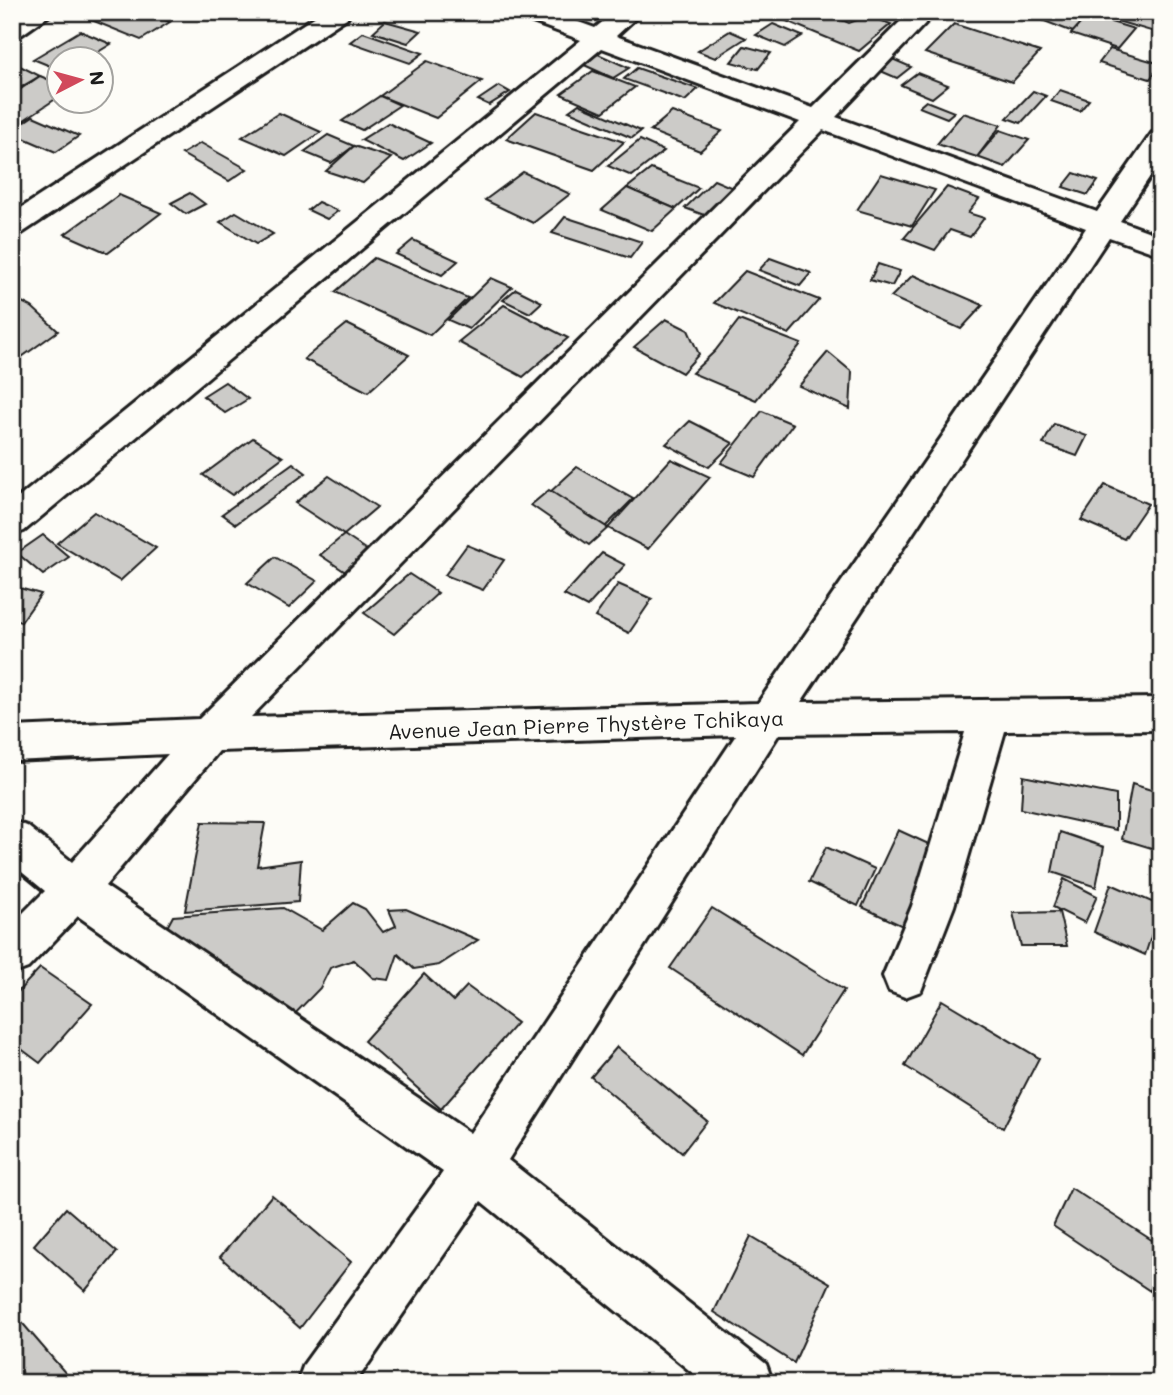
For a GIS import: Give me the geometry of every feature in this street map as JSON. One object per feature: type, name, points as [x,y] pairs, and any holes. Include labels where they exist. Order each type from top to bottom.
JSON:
[{"type":"street","points":[[12,30],[42,12]]},
{"type":"street","points":[[12,227],[339,12]]},
{"type":"street","points":[[528,12],[1161,246]]},
{"type":"street","points":[[12,522],[630,12]]},
{"type":"street","points":[[12,954],[75,890],[209,735],[924,12]]},
{"type":"street","points":[[323,1383],[476,1166],[768,719],[1161,139]]},
{"type":"street","name":"Avenue Jean Pierre Thystère Tchikaya","points":[[12,744],[209,735],[768,719],[1161,713]]},
{"type":"street","points":[[905,976],[933,906],[990,714]]},
{"type":"street","points":[[12,839],[75,890],[476,1166],[747,1383]]},
{"type":"building","points":[[84,12],[146,12],[170,22],[141,40],[79,15]]},
{"type":"building","points":[[787,12],[823,12],[849,23],[868,16],[891,24],[859,51],[779,18]]},
{"type":"building","points":[[1048,12],[1074,12],[1089,18],[1073,32],[1039,19]]},
{"type":"building","points":[[1090,13],[1161,13],[1161,34]]},
{"type":"building","points":[[1088,15],[1134,29],[1117,49],[1071,34]]},
{"type":"building","points":[[385,21],[421,31],[408,43],[373,32]]},
{"type":"building","points":[[773,24],[802,36],[785,47],[756,35]]},
{"type":"building","points":[[954,24],[1040,52],[1012,82],[925,53]]},
{"type":"building","points":[[80,31],[111,44],[108,46],[55,46]]},
{"type":"building","points":[[730,31],[746,38],[715,58],[698,51]]},
{"type":"building","points":[[363,32],[423,53],[410,63],[350,42]]},
{"type":"building","points":[[744,46],[771,53],[758,69],[731,62]]},
{"type":"building","points":[[1110,49],[1161,64],[1150,79],[1099,63]]},
{"type":"building","points":[[46,51],[46,64],[33,59]]},
{"type":"building","points":[[598,54],[629,68],[613,78],[582,64]]},
{"type":"building","points":[[890,58],[911,67],[897,78],[876,69]]},
{"type":"building","points":[[427,61],[482,81],[436,118],[380,96]]},
{"type":"building","points":[[12,62],[40,76],[21,87],[12,83]]},
{"type":"building","points":[[637,68],[698,89],[685,101],[624,79]]},
{"type":"building","points":[[593,71],[635,87],[603,112],[561,94]]},
{"type":"building","points":[[917,73],[948,85],[932,98],[901,85]]},
{"type":"building","points":[[40,76],[46,78],[46,105],[12,128],[12,95]]},
{"type":"building","points":[[499,86],[510,92],[489,105],[478,100]]},
{"type":"building","points":[[1060,90],[1089,100],[1080,111],[1051,101]]},
{"type":"building","points":[[1033,91],[1046,96],[1021,123],[1007,118]]},
{"type":"building","points":[[380,96],[400,105],[362,130],[342,121]]},
{"type":"building","points":[[926,101],[954,112],[947,118],[919,107]]},
{"type":"building","points":[[579,104],[641,131],[632,138],[569,111]]},
{"type":"building","points":[[536,112],[624,142],[594,170],[506,139]]},
{"type":"building","points":[[672,112],[722,131],[700,151],[650,131]]},
{"type":"building","points":[[279,113],[321,132],[286,156],[242,137]]},
{"type":"building","points":[[963,113],[1001,125],[977,157],[937,144]]},
{"type":"building","points":[[33,116],[79,136],[56,152],[12,133],[12,130]]},
{"type":"building","points":[[388,123],[431,143],[404,161],[361,140]]},
{"type":"building","points":[[1000,130],[1029,140],[1005,167],[977,157]]},
{"type":"building","points":[[328,135],[354,146],[331,163],[304,152]]},
{"type":"building","points":[[640,140],[664,151],[632,176],[608,166]]},
{"type":"building","points":[[201,143],[247,169],[229,181],[182,154]]},
{"type":"building","points":[[354,146],[391,158],[363,183],[326,171]]},
{"type":"building","points":[[651,169],[699,188],[676,209],[627,188]]},
{"type":"building","points":[[523,172],[570,194],[533,223],[485,200]]},
{"type":"building","points":[[1074,173],[1098,181],[1088,195],[1063,187]]},
{"type":"building","points":[[881,174],[935,190],[912,226],[857,210]]},
{"type":"building","points":[[714,180],[733,188],[704,215],[685,208]]},
{"type":"building","points":[[947,187],[979,199],[968,213],[984,218],[970,237],[950,230],[935,250],[904,238]]},
{"type":"building","points":[[627,188],[676,209],[652,231],[602,210]]},
{"type":"building","points":[[190,193],[205,204],[186,214],[171,203]]},
{"type":"building","points":[[119,195],[161,213],[108,253],[65,234]]},
{"type":"building","points":[[318,202],[338,211],[327,219],[308,210]]},
{"type":"building","points":[[236,212],[273,234],[256,244],[220,222]]},
{"type":"building","points":[[565,217],[642,242],[630,258],[552,233]]},
{"type":"building","points":[[413,240],[458,261],[442,275],[396,254]]},
{"type":"building","points":[[374,258],[468,298],[430,335],[335,292]]},
{"type":"building","points":[[770,258],[811,273],[800,286],[759,270]]},
{"type":"building","points":[[878,264],[900,271],[892,286],[870,280]]},
{"type":"building","points":[[745,271],[819,300],[789,334],[714,303]]},
{"type":"building","points":[[913,275],[983,305],[961,329],[891,297]]},
{"type":"building","points":[[491,278],[512,287],[469,329],[448,320]]},
{"type":"building","points":[[516,289],[542,302],[530,313],[503,300]]},
{"type":"building","points":[[12,297],[32,307],[58,331],[12,364]]},
{"type":"building","points":[[504,305],[568,338],[523,377],[458,342]]},
{"type":"building","points":[[666,319],[688,330],[699,354],[682,373],[634,347]]},
{"type":"building","points":[[739,320],[801,344],[756,400],[692,373],[715,351]]},
{"type":"building","points":[[347,324],[409,355],[368,392],[304,359]]},
{"type":"building","points":[[828,352],[852,372],[850,409],[799,386]]},
{"type":"building","points":[[225,382],[248,399],[225,413],[203,396]]},
{"type":"building","points":[[762,411],[793,424],[754,477],[721,463]]},
{"type":"building","points":[[690,421],[733,443],[709,467],[666,444]]},
{"type":"building","points":[[1054,424],[1087,436],[1077,456],[1043,444]]},
{"type":"building","points":[[253,438],[283,457],[232,495],[203,475]]},
{"type":"building","points":[[671,459],[710,477],[648,549],[608,528]]},
{"type":"building","points":[[293,463],[306,473],[236,524],[222,514]]},
{"type":"building","points":[[577,467],[633,499],[605,527],[548,494]]},
{"type":"building","points":[[329,476],[377,507],[344,535],[295,503]]},
{"type":"building","points":[[1105,485],[1148,504],[1124,539],[1081,520]]},
{"type":"building","points":[[549,490],[608,528],[589,545],[531,505]]},
{"type":"building","points":[[94,512],[156,548],[120,581],[57,543]]},
{"type":"building","points":[[43,535],[69,557],[43,575],[17,553]]},
{"type":"building","points":[[344,535],[371,553],[347,573],[320,555]]},
{"type":"building","points":[[467,545],[504,560],[483,590],[445,575]]},
{"type":"building","points":[[602,553],[625,565],[587,607],[564,595]]},
{"type":"building","points":[[275,557],[317,581],[289,608],[247,583]]},
{"type":"building","points":[[409,574],[438,593],[394,634],[364,613]]},
{"type":"building","points":[[618,584],[652,599],[629,633],[595,617]]},
{"type":"building","points":[[12,586],[41,594],[21,622],[12,619]]},
{"type":"building","points":[[1023,776],[1116,795],[1116,830],[1021,809]]},
{"type":"building","points":[[1132,784],[1161,793],[1161,851],[1122,839]]},
{"type":"building","points":[[202,822],[265,823],[257,866],[301,860],[298,902],[185,911]]},
{"type":"building","points":[[898,830],[946,852],[911,930],[862,907]]},
{"type":"building","points":[[1060,832],[1104,847],[1096,887],[1052,872]]},
{"type":"building","points":[[826,847],[875,869],[858,906],[809,882]]},
{"type":"building","points":[[1064,879],[1097,896],[1085,923],[1053,907]]},
{"type":"building","points":[[1111,884],[1161,906],[1145,955],[1094,932]]},
{"type":"building","points":[[353,903],[365,909],[383,932],[396,926],[389,910],[406,909],[478,940],[439,965],[414,969],[398,954],[389,980],[373,978],[354,960],[330,968],[320,988],[287,1022],[166,929],[173,916],[283,908],[322,930]]},
{"type":"building","points":[[712,908],[844,990],[802,1055],[670,968]]},
{"type":"building","points":[[1059,912],[1067,946],[1021,946],[1013,913]]},
{"type":"building","points":[[40,968],[92,1004],[40,1063],[12,1042],[12,998]]},
{"type":"building","points":[[424,974],[453,1001],[467,986],[517,1023],[441,1109],[364,1041]]},
{"type":"building","points":[[942,1000],[1039,1058],[1003,1128],[905,1066]]},
{"type":"building","points":[[617,1047],[707,1121],[682,1153],[591,1077]]},
{"type":"building","points":[[1071,1188],[1161,1246],[1161,1266],[1150,1291],[1053,1226]]},
{"type":"building","points":[[272,1195],[351,1262],[300,1328],[220,1257]]},
{"type":"building","points":[[66,1208],[117,1252],[85,1291],[34,1245]]},
{"type":"building","points":[[751,1236],[830,1283],[794,1363],[714,1312]]},
{"type":"building","points":[[12,1311],[74,1383],[12,1383]]}]
